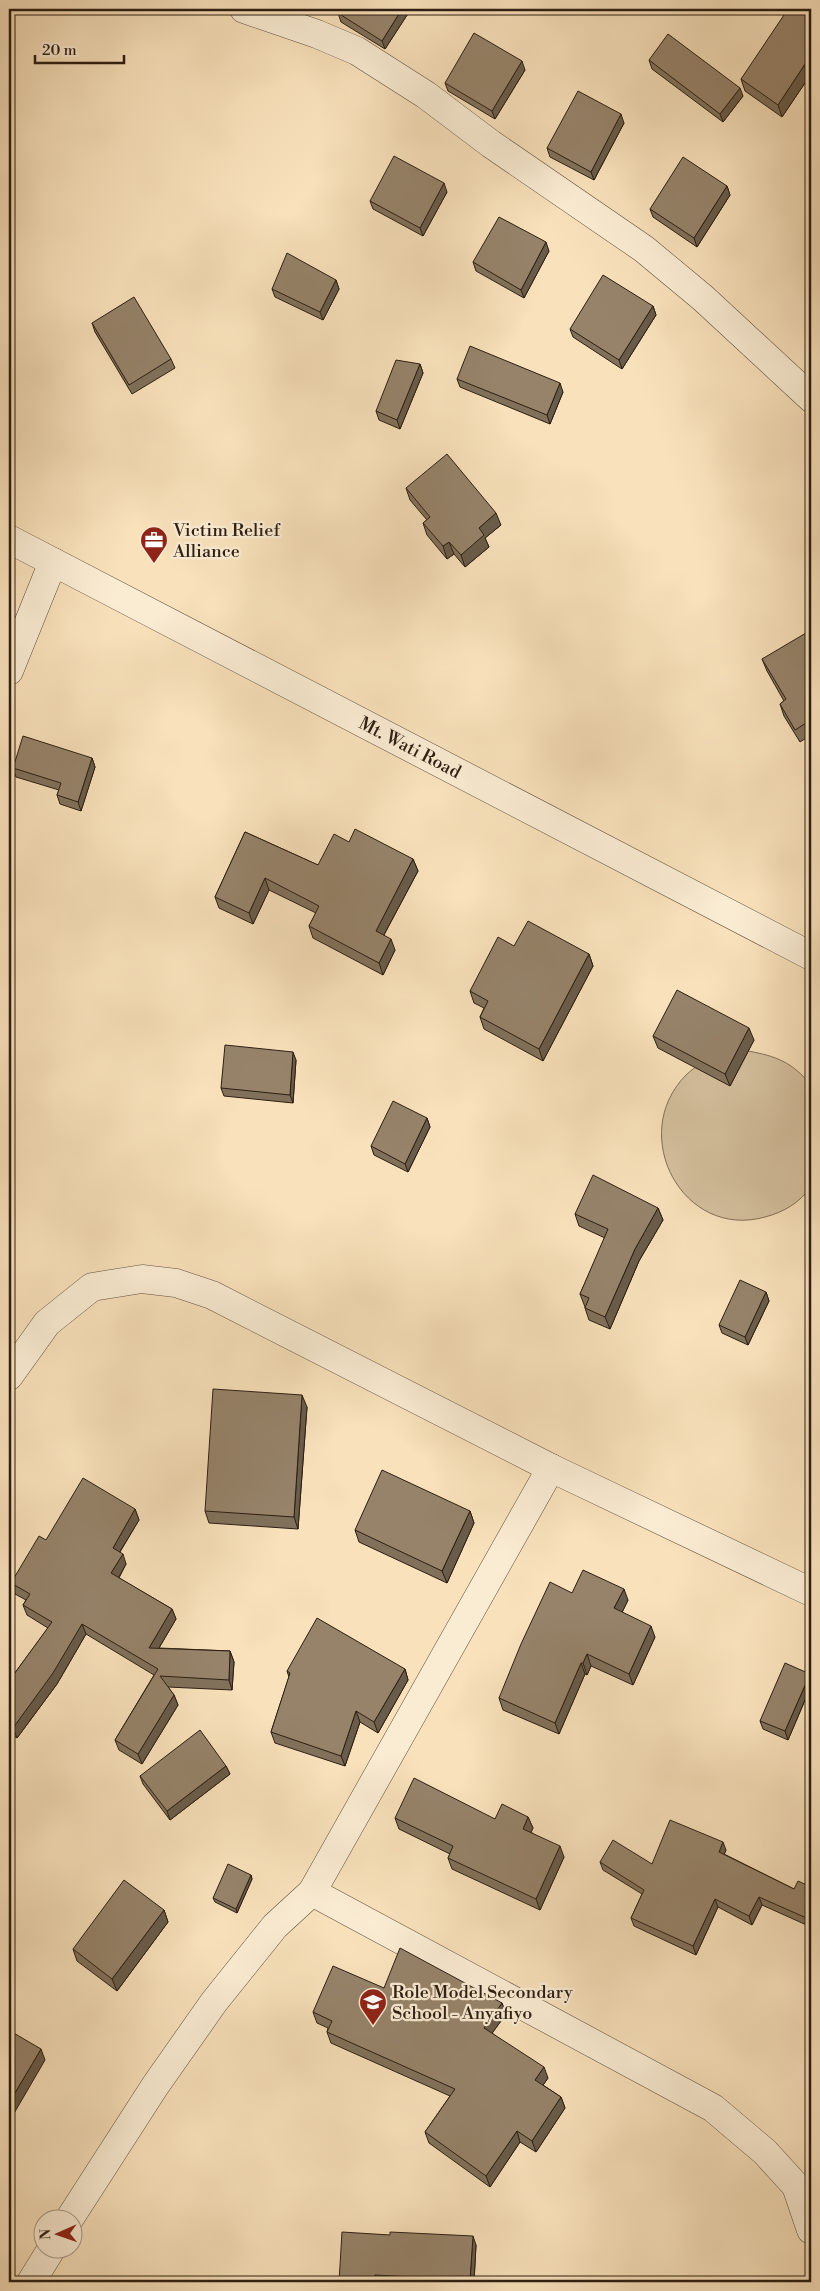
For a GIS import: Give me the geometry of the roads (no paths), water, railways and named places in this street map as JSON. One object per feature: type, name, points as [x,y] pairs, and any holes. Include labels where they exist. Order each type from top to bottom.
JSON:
[{"type":"street","points":[[244,9],[317,34],[357,51],[426,95],[491,144],[644,249],[703,298],[811,398]]},
{"type":"street","name":"Mt. Wati Road","points":[[9,539],[811,956]]},
{"type":"street","points":[[9,670],[53,562]]},
{"type":"street","points":[[9,1376],[47,1323],[92,1287],[142,1279],[176,1283],[212,1295],[551,1468],[811,1592]]},
{"type":"street","points":[[76,2208],[150,2094],[214,2002],[275,1926],[312,1892],[551,1468]]},
{"type":"street","points":[[312,1892],[713,2108],[765,2152],[796,2186],[811,2230]]},
{"type":"street","points":[[31,2282],[46,2258]]},
{"type":"place","name":"Victim Relief Alliance","points":[[154,564]]},
{"type":"place","name":"Role Model Secondary School - Anyafiyo","points":[[373,2026]]}]
